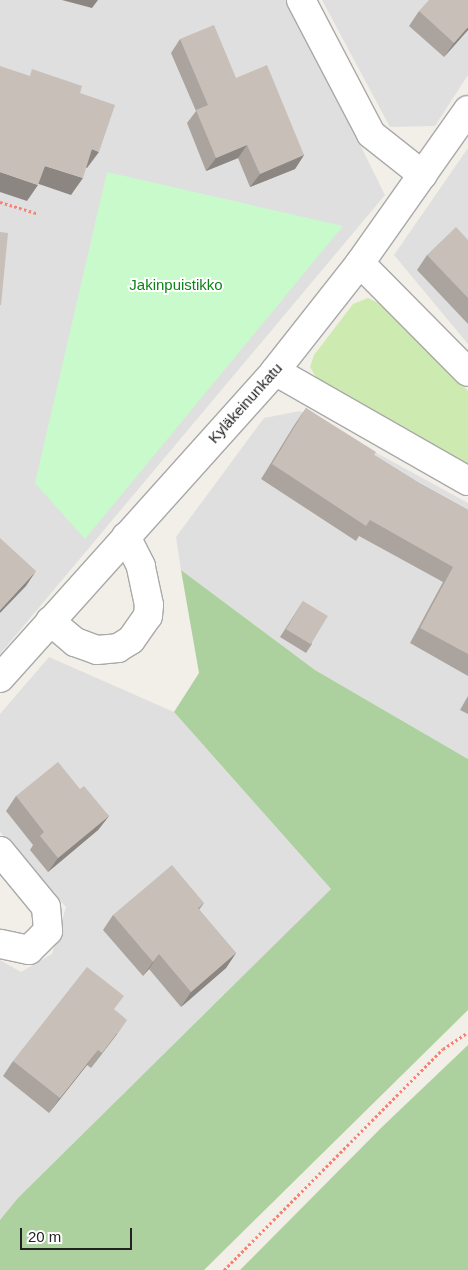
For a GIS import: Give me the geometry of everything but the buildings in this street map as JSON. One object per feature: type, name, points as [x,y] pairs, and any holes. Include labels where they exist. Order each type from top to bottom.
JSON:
[{"type":"street","points":[[301,0],[371,134],[423,175]]},
{"type":"street","name":"Kyläkeinunkatu","points":[[0,678],[275,372],[360,263],[468,110]]},
{"type":"street","points":[[360,263],[468,372]]},
{"type":"street","points":[[275,372],[468,481]]},
{"type":"street","points":[[50,621],[75,642],[97,650],[118,648],[131,640],[148,616],[149,604],[141,566],[126,537]]},
{"type":"street","points":[[0,851],[46,907],[48,931],[29,950],[0,944]]},
{"type":"path","points":[[0,202],[36,212]]},
{"type":"path","points":[[224,1270],[443,1049],[468,1032]]},
{"type":"shaded area","points":[[0,0],[288,0],[385,195],[0,654]]},
{"type":"shaded area","points":[[322,0],[468,0],[468,75],[435,126],[390,127]]},
{"type":"shaded area","points":[[468,148],[468,344],[394,255]]},
{"type":"shaded area","points":[[300,411],[468,503],[468,759],[315,670],[181,570],[176,537],[264,418]]},
{"type":"shaded area","points":[[49,657],[174,712],[331,889],[0,1220],[0,960],[21,972],[52,954],[66,907],[0,832],[0,714]]},
{"type":"green space","name":"Jakinpuistikko","points":[[107,172],[343,226],[85,539],[35,483]]},
{"type":"green space","points":[[368,298],[382,305],[468,391],[468,467],[317,379],[310,367],[314,355],[353,304]]},
{"type":"green space","points":[[181,570],[315,670],[468,759],[468,1010],[204,1270],[0,1270],[0,1220],[18,1198],[331,889],[174,712],[199,673]]},
{"type":"green space","points":[[468,1045],[468,1270],[240,1270],[383,1126]]}]
